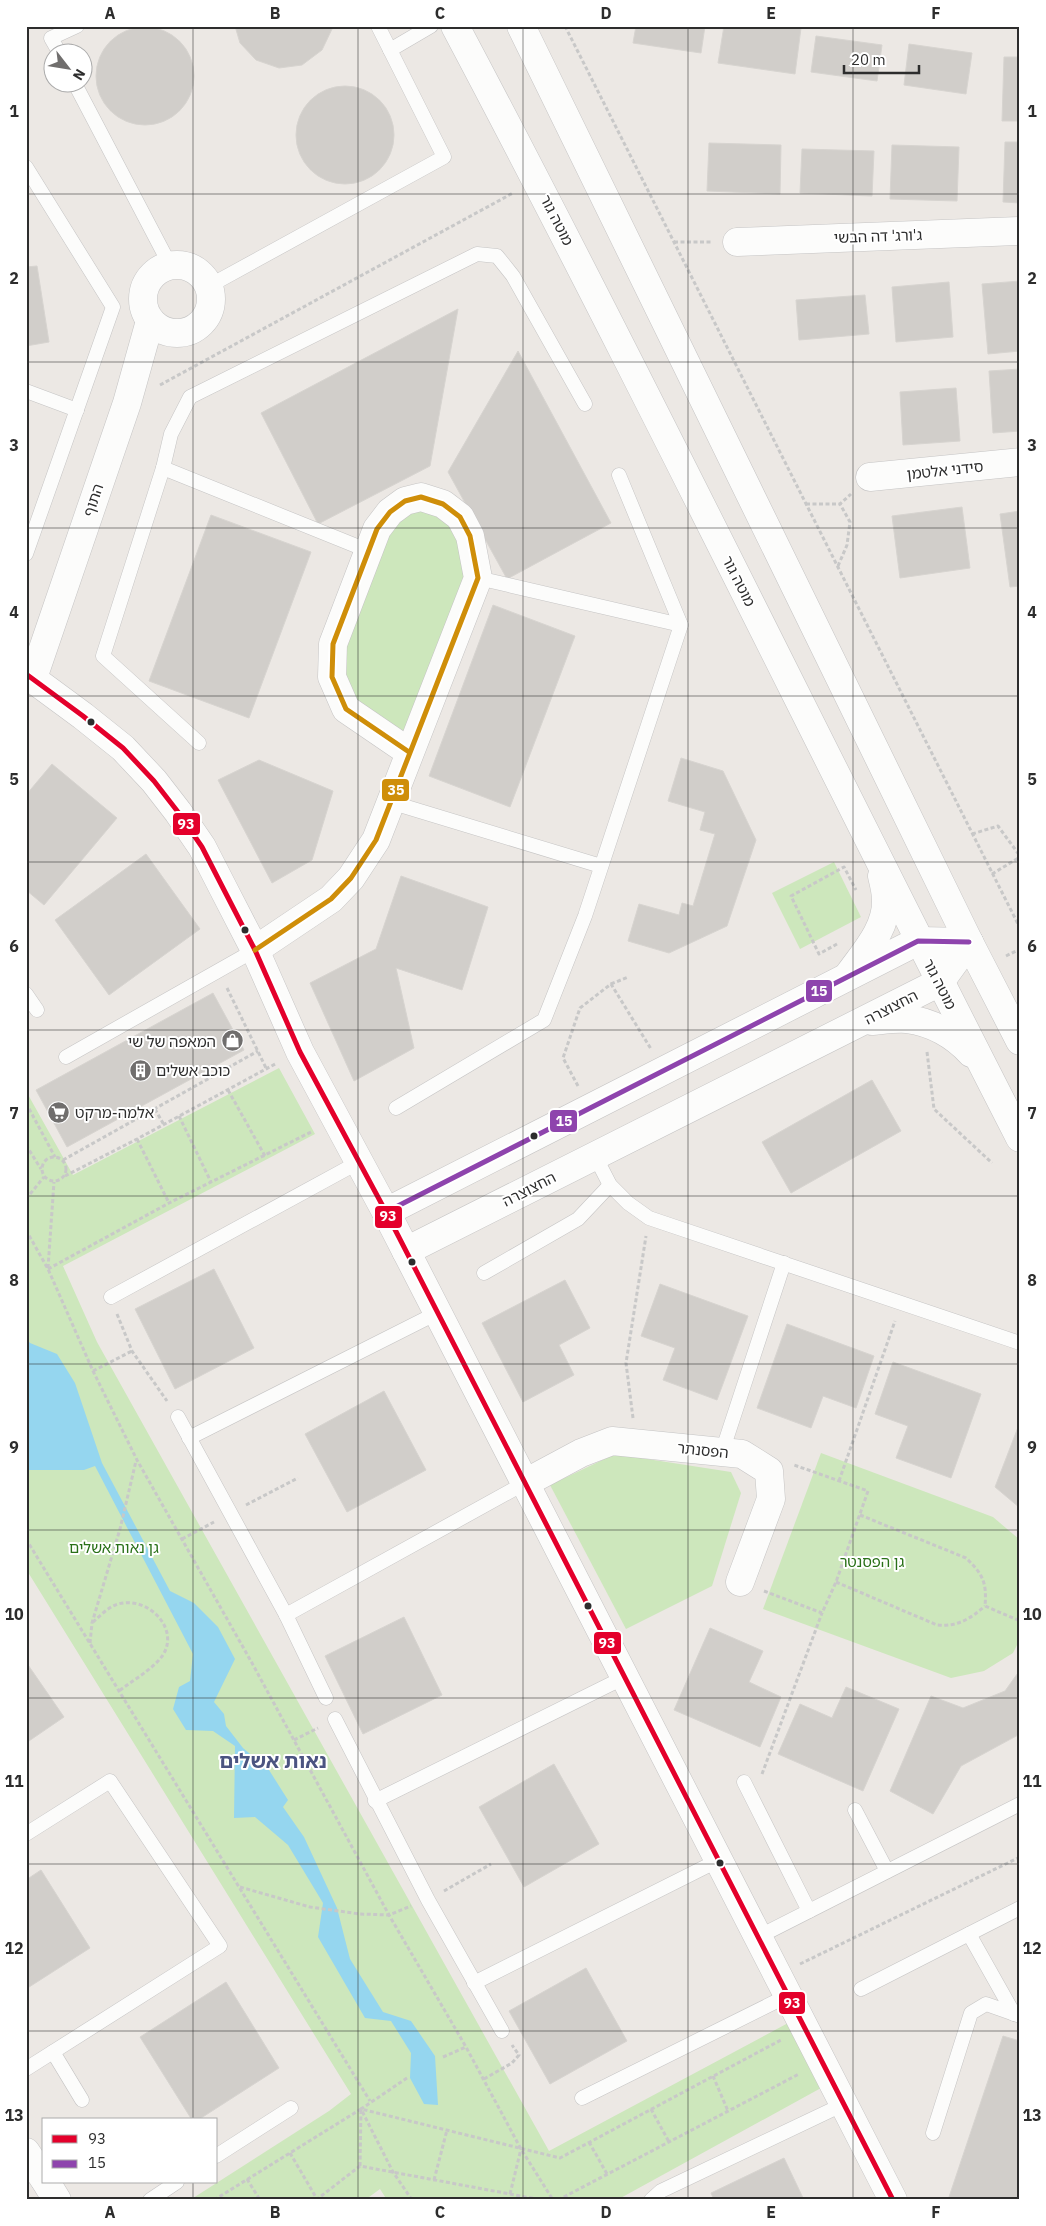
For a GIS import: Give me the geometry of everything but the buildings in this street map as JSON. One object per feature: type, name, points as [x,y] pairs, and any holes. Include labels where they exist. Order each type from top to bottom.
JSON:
[{"type":"street","name":"מוטה גור","points":[[456,26],[537,180],[918,941],[1020,1138]]},
{"type":"street","points":[[521,26],[969,942],[1020,1040]]},
{"type":"street","name":"ג'ורג' דה הבשי","points":[[737,242],[1020,231]]},
{"type":"street","points":[[170,265],[194,268],[203,276],[209,286],[211,298],[209,310],[200,324],[190,331],[166,332],[150,321],[144,311],[142,299],[144,287],[150,277],[159,269],[170,265]]},
{"type":"street","name":"התוף","points":[[29,676],[127,403],[150,321]]},
{"type":"street","name":"סידני אלטמן","points":[[870,477],[1020,462]]},
{"type":"street","points":[[246,955],[331,899],[351,878],[372,846],[478,578],[470,536],[460,517],[443,504],[421,497],[405,501],[390,512],[377,529],[334,644],[332,677],[346,709],[409,752]]},
{"type":"street","points":[[29,676],[123,748],[154,781],[202,847],[246,955],[300,1052],[321,1128],[359,1162],[386,1212],[893,2200]]},
{"type":"street","points":[[848,977],[872,943],[883,920],[886,900],[880,862]]},
{"type":"street","points":[[386,1212],[918,941],[969,942]]},
{"type":"street","name":"החצוצרה","points":[[406,1251],[940,982],[969,942]]},
{"type":"street","points":[[863,1021],[907,1019],[932,1025],[959,1039],[985,1070]]},
{"type":"street","name":"הפסנתר","points":[[525,1482],[581,1453],[612,1441],[742,1454],[769,1471],[771,1499],[740,1582]]},
{"type":"street","points":[[26,2152],[42,2176]]},
{"type":"street","points":[[47,2184],[57,2200]]},
{"type":"lane","points":[[53,42],[51,38],[77,26]]},
{"type":"lane","points":[[209,286],[444,157],[378,26]]},
{"type":"lane","points":[[390,50],[431,26]]},
{"type":"lane","points":[[79,92],[170,265]]},
{"type":"lane","points":[[26,167],[113,307],[26,554]]},
{"type":"lane","points":[[199,743],[103,656],[163,468],[171,434],[190,397],[477,254],[497,256],[513,276],[585,404]]},
{"type":"lane","points":[[26,391],[77,410]]},
{"type":"lane","points":[[163,468],[369,551]]},
{"type":"lane","points":[[396,1108],[544,1020],[584,916],[681,625],[619,475]]},
{"type":"lane","points":[[478,578],[681,625]]},
{"type":"lane","points":[[390,802],[601,866]]},
{"type":"lane","points":[[66,1057],[246,955]]},
{"type":"lane","points":[[26,994],[37,1010]]},
{"type":"lane","points":[[595,1156],[610,1185],[628,1203],[649,1218],[1020,1343]]},
{"type":"lane","points":[[111,1297],[359,1162]]},
{"type":"lane","points":[[484,1274],[578,1219],[610,1185]]},
{"type":"lane","points":[[722,1452],[784,1263]]},
{"type":"lane","points":[[189,1438],[437,1312]]},
{"type":"lane","points":[[178,1416],[286,1615],[326,1698]]},
{"type":"lane","points":[[286,1615],[525,1482]]},
{"type":"lane","points":[[375,1801],[625,1677]]},
{"type":"lane","points":[[335,1719],[375,1801],[502,2031]]},
{"type":"lane","points":[[26,1834],[110,1781],[220,1946],[26,2069]]},
{"type":"lane","points":[[744,1782],[809,1911]]},
{"type":"lane","points":[[758,1937],[1020,1804]]},
{"type":"lane","points":[[855,1810],[887,1872]]},
{"type":"lane","points":[[474,1983],[719,1860]]},
{"type":"lane","points":[[862,1989],[1020,1908]]},
{"type":"lane","points":[[969,1934],[1017,2015]]},
{"type":"lane","points":[[582,2098],[782,1986]]},
{"type":"lane","points":[[933,2133],[971,2012],[986,2004],[1017,2015]]},
{"type":"lane","points":[[54,2052],[82,2100]]},
{"type":"lane","points":[[651,2200],[661,2191],[844,2104]]},
{"type":"lane","points":[[218,2155],[291,2108]]},
{"type":"lane","points":[[150,2200],[174,2184]]},
{"type":"path","points":[[565,26],[1020,928]]},
{"type":"path","points":[[127,403],[537,180]]},
{"type":"path","points":[[674,242],[737,242]]},
{"type":"path","points":[[806,504],[840,504],[870,477]]},
{"type":"path","points":[[838,567],[848,545],[850,522],[840,504]]},
{"type":"path","points":[[972,834],[998,826],[1020,856],[992,874]]},
{"type":"path","points":[[843,941],[819,954],[791,896],[844,867],[857,891]]},
{"type":"path","points":[[246,955],[243,976],[226,986],[266,1068]]},
{"type":"path","points":[[590,1108],[563,1058],[580,1008],[611,984],[628,977]]},
{"type":"path","points":[[611,984],[664,1070]]},
{"type":"path","points":[[62,1160],[258,1051]]},
{"type":"path","points":[[54,1182],[138,1139],[266,1068],[300,1052]]},
{"type":"path","points":[[228,1090],[265,1156]]},
{"type":"path","points":[[26,1104],[55,1157],[62,1160],[66,1168],[65,1176]]},
{"type":"path","points":[[155,1109],[164,1124]]},
{"type":"path","points":[[179,1116],[211,1182]]},
{"type":"path","points":[[309,1122],[321,1128]]},
{"type":"path","points":[[48,1269],[169,1203],[321,1128]]},
{"type":"path","points":[[138,1139],[169,1203]]},
{"type":"path","points":[[26,1144],[44,1177],[54,1182]]},
{"type":"path","points":[[41,1169],[44,1162],[55,1157]]},
{"type":"path","points":[[26,1199],[44,1177]]},
{"type":"path","points":[[48,1269],[54,1182]]},
{"type":"path","points":[[634,1422],[626,1363],[649,1218]]},
{"type":"path","points":[[26,1230],[48,1269],[93,1371],[137,1460],[294,1740],[389,1915],[466,2047],[521,2149],[553,2200]]},
{"type":"path","points":[[111,1297],[132,1351],[178,1416]]},
{"type":"path","points":[[839,1481],[902,1303]]},
{"type":"path","points":[[93,1371],[132,1351]]},
{"type":"path","points":[[90,1643],[92,1623],[120,1528],[137,1460]]},
{"type":"path","points":[[753,1799],[822,1613],[836,1582],[868,1491],[802,1467],[785,1463]]},
{"type":"path","points":[[836,1582],[937,1625],[949,1626],[962,1623],[985,1606],[986,1592],[984,1582],[978,1569],[966,1558],[860,1515]]},
{"type":"path","points":[[26,1539],[370,2101]]},
{"type":"path","points":[[740,1582],[822,1613]]},
{"type":"path","points":[[92,1623],[117,1604],[132,1603],[155,1611],[166,1628],[168,1638],[165,1652],[160,1660],[119,1691]]},
{"type":"path","points":[[985,1606],[1020,1621]]},
{"type":"path","points":[[294,1740],[335,1719]]},
{"type":"path","points":[[782,1986],[1020,1857]]},
{"type":"path","points":[[240,1886],[310,1907],[360,1914],[389,1915]]},
{"type":"path","points":[[361,2109],[560,2158],[784,2038]]},
{"type":"path","points":[[442,2057],[466,2047]]},
{"type":"path","points":[[484,2079],[512,2063]]},
{"type":"path","points":[[558,2200],[802,2072]]},
{"type":"path","points":[[714,2076],[728,2111]]},
{"type":"path","points":[[214,2200],[361,2109],[406,2078]]},
{"type":"path","points":[[360,2166],[361,2109]]},
{"type":"path","points":[[361,2109],[393,2172],[412,2200]]},
{"type":"path","points":[[651,2109],[669,2142]]},
{"type":"path","points":[[434,2180],[447,2130]]},
{"type":"path","points":[[589,2142],[607,2174]]},
{"type":"path","points":[[510,2194],[521,2149]]},
{"type":"path","points":[[290,2152],[316,2199],[360,2166],[542,2200]]},
{"type":"path","points":[[247,2179],[260,2200]]},
{"type":"path","points":[[517,2200],[518,2195]]},
{"type":"green space","points":[[420,507],[453,523],[469,577],[406,736],[353,701],[343,674],[342,648],[396,519]]},
{"type":"green space","points":[[834,862],[861,917],[800,949],[772,893]]},
{"type":"green space","name":"גן נאות אשלים","points":[[279,1068],[315,1134],[63,1266],[97,1342],[549,2151],[790,2022],[821,2088],[617,2200],[387,2200],[380,2189],[365,2200],[190,2200],[218,2184],[218,2182],[329,2111],[351,2094],[26,1569],[26,1091],[73,1175]]},
{"type":"green space","name":"גן הפסנטר","points":[[821,1453],[993,1517],[1020,1540],[1020,1639],[1013,1653],[984,1671],[951,1678],[763,1609]]},
{"type":"green space","points":[[615,1454],[731,1472],[741,1493],[712,1586],[626,1629],[550,1485]]},
{"type":"water","points":[[26,1338],[30,1343],[57,1354],[75,1383],[102,1463],[170,1591],[194,1603],[218,1627],[235,1659],[214,1702],[224,1714],[226,1726],[243,1748],[269,1770],[288,1800],[283,1807],[304,1837],[337,1908],[350,1959],[383,2012],[411,2021],[435,2056],[438,2105],[424,2104],[410,2078],[411,2053],[391,2021],[365,2018],[318,1937],[323,1903],[288,1845],[255,1817],[234,1818],[235,1746],[213,1731],[186,1730],[173,1709],[179,1687],[190,1681],[193,1654],[95,1466],[84,1470],[26,1470]]},
{"type":"transit line","name":"35","points":[[255,950],[331,899],[351,878],[376,840],[478,578],[470,536],[460,517],[443,504],[421,497],[405,501],[390,512],[377,529],[333,644],[332,677],[346,709],[409,752]]},
{"type":"transit line","name":"93","points":[[26,674],[123,748],[154,781],[202,847],[255,950],[300,1052],[386,1212],[893,2200]]},
{"type":"transit line","name":"15","points":[[386,1212],[918,941],[969,942]]},
{"type":"place","name":"המאפה של שי","points":[[232,1041]]},
{"type":"place","name":"כוכב אשלים","points":[[140,1070]]},
{"type":"place","name":"אלמה-מרקט","points":[[59,1112]]},
{"type":"district","name":"נאות אשלים","points":[[273,1760]]}]
